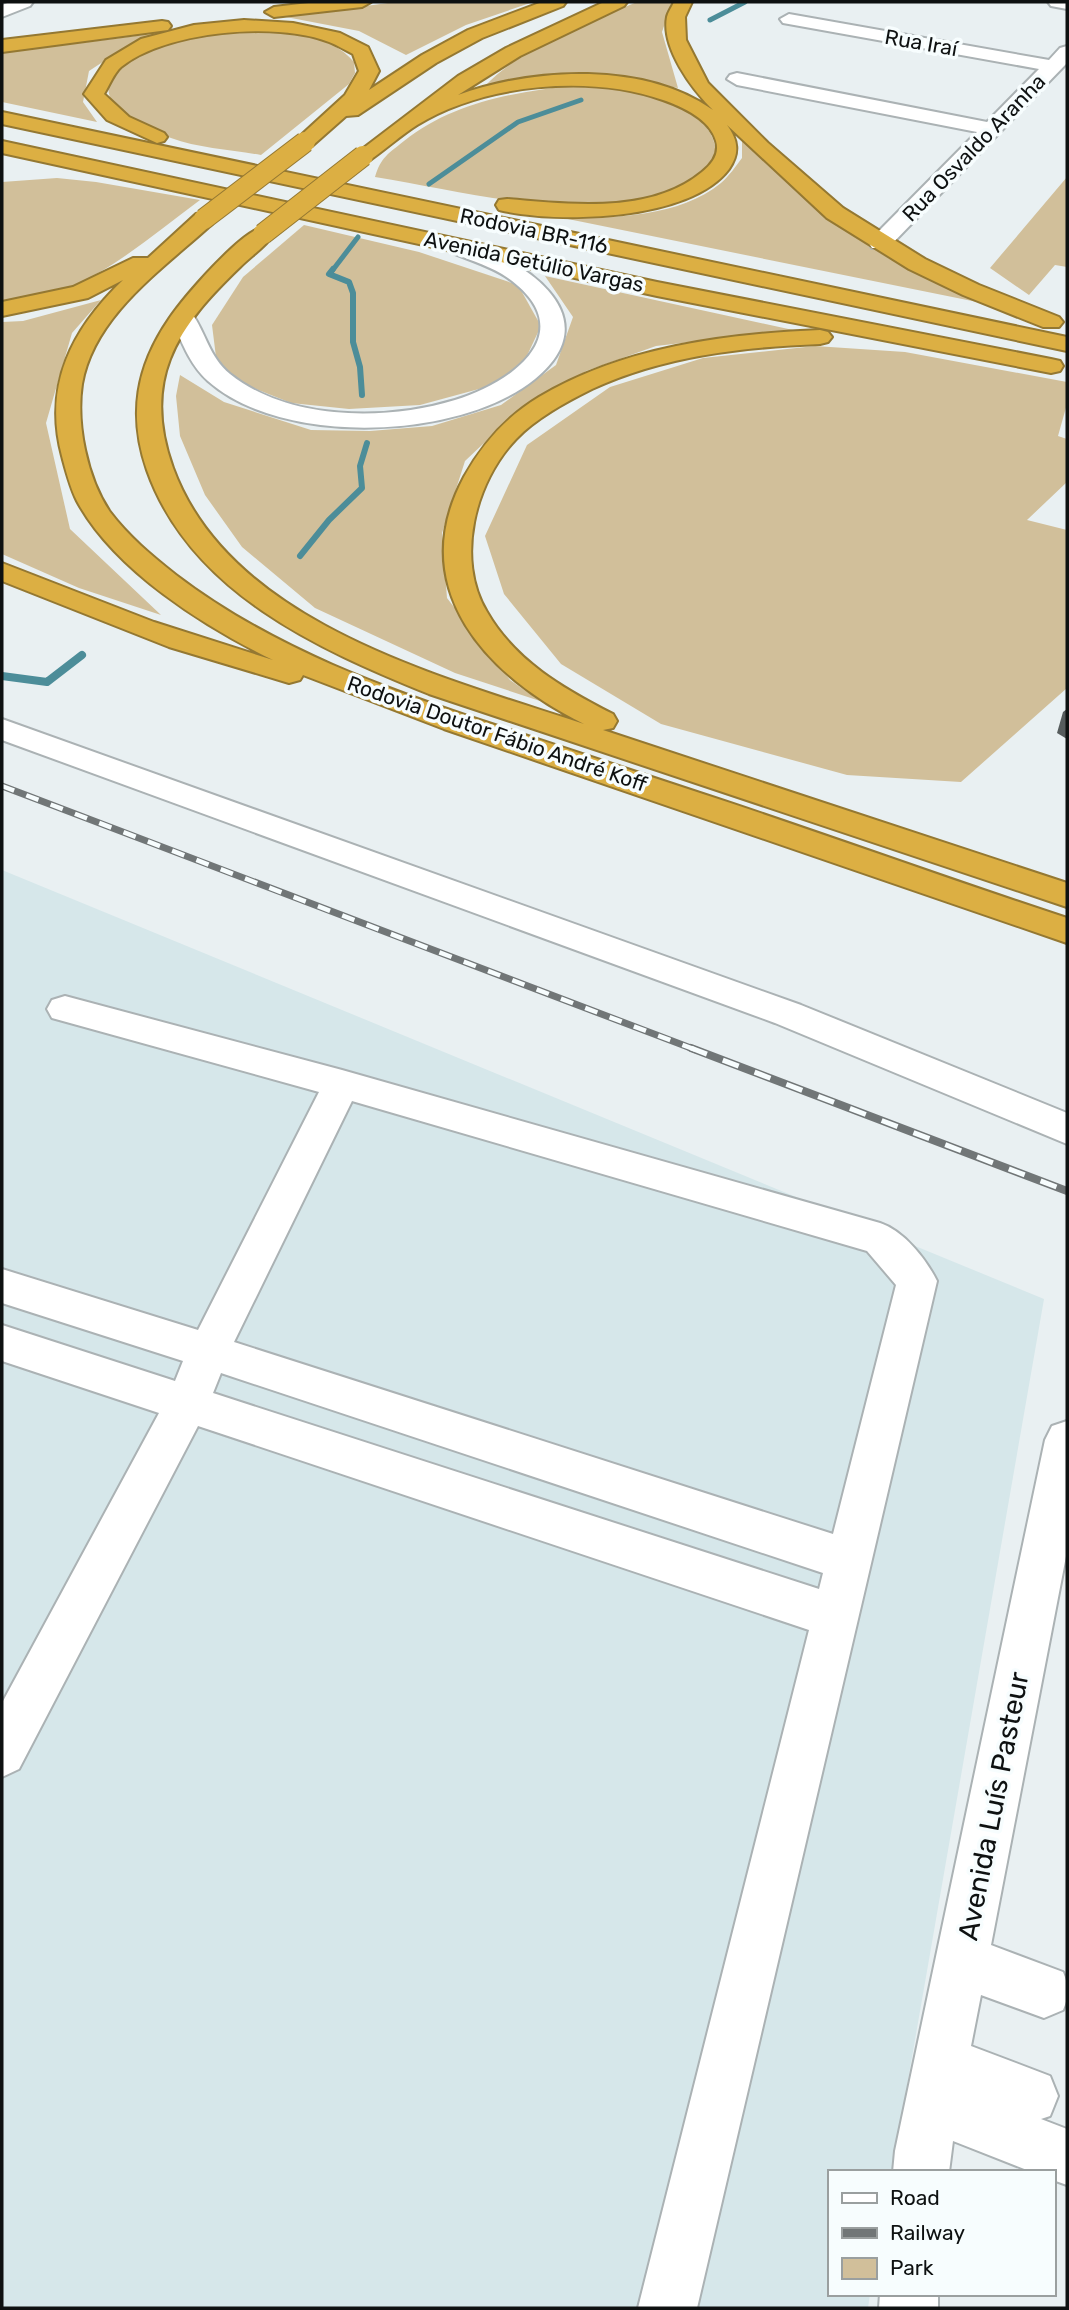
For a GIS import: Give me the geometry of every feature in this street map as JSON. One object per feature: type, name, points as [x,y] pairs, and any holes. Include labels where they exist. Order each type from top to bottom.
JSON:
[{"type":"highway","points":[[2,46],[362,2]]},
{"type":"highway","points":[[2,309],[80,293],[114,278],[194,228],[305,142],[429,59],[475,34],[557,2]]},
{"type":"highway","points":[[412,120],[465,80],[513,52],[618,2]]},
{"type":"highway","points":[[683,2],[676,17],[677,40],[700,86],[761,147],[835,213],[880,243],[971,290],[1066,333]]},
{"type":"highway","points":[[185,149],[130,126],[114,116],[100,104],[94,94],[98,79],[108,66],[124,55],[161,38],[216,27],[244,25],[274,26],[327,34],[351,45],[366,58],[370,69],[366,82],[305,142]]},
{"type":"highway","points":[[404,194],[533,207],[619,208],[675,196],[695,187],[723,163],[727,150],[719,127],[694,105],[640,86],[605,81],[565,79],[503,87],[454,101],[412,120]]},
{"type":"highway","name":"Rodovia BR-116","points":[[2,118],[185,149],[1066,333]]},
{"type":"highway","name":"Rodovia BR-116","points":[[2,118],[1066,333]]},
{"type":"highway","name":"Rodovia Doutor Fábio André Koff","points":[[412,120],[263,234],[208,285],[183,317],[162,351],[153,375],[148,405],[150,436],[157,468],[176,506],[203,543],[236,577],[272,606],[374,662],[440,687],[1067,895]]},
{"type":"highway","name":"Rodovia BR-116","points":[[2,134],[159,176],[1067,359]]},
{"type":"highway","name":"Avenida Getúlio Vargas","points":[[2,146],[159,176],[458,247],[908,340],[1067,369]]},
{"type":"highway","points":[[18,173],[159,176]]},
{"type":"highway","name":"Rodovia Doutor Fábio André Koff","points":[[194,228],[126,292],[100,322],[82,349],[72,377],[68,410],[71,443],[90,500],[132,553],[212,615],[271,648],[381,698],[1067,931]]},
{"type":"highway","points":[[732,783],[708,762],[618,729],[555,697],[517,665],[483,628],[464,594],[457,546],[465,503],[483,466],[514,427],[552,402],[597,379],[686,350],[724,343],[772,338],[826,337],[908,340]]},
{"type":"highway","points":[[2,571],[95,610],[229,658],[381,698]]},
{"type":"street","points":[[2,12],[24,2]]},
{"type":"street","points":[[1057,2],[1067,4]]},
{"type":"street","name":"Rua Iraí","points":[[789,19],[1060,59]]},
{"type":"street","name":"Rua Osvaldo Aranha","points":[[880,243],[1060,59]]},
{"type":"street","points":[[737,79],[992,129]]},
{"type":"street","points":[[183,317],[203,362],[215,375],[233,389],[277,409],[355,419],[395,417],[460,407],[501,390],[537,365],[554,335],[554,321],[547,303],[513,271],[458,247]]},
{"type":"street","points":[[2,729],[788,1014],[1067,1129]]},
{"type":"street","points":[[65,1009],[342,1084],[880,1238],[917,1281],[668,2308]]},
{"type":"street","points":[[2,1752],[187,1404],[209,1350],[342,1084]]},
{"type":"street","points":[[2,1286],[209,1350],[454,1433],[848,1560]]},
{"type":"street","points":[[2,1343],[835,1616]]},
{"type":"street","points":[[433,1484],[454,1433]]},
{"type":"street","name":"Avenida Luís Pasteur","points":[[921,2170],[1067,1440]]},
{"type":"street","points":[[554,1524],[574,1472]]},
{"type":"street","points":[[962,1961],[1044,1991]]},
{"type":"street","points":[[937,2084],[1030,2096]]},
{"type":"street","points":[[937,2084],[1067,2157]]},
{"type":"shaded area","points":[[2,870],[1044,1299],[892,2170],[828,2170],[828,2296],[870,2296],[868,2308],[2,2308]]},
{"type":"green space","points":[[395,2],[533,2],[466,25],[406,55],[359,31],[286,17]]},
{"type":"green space","points":[[637,2],[672,2],[662,32],[678,88],[582,79],[485,86],[516,60],[536,48]]},
{"type":"green space","points":[[225,31],[277,31],[311,36],[341,50],[354,62],[355,73],[349,84],[261,155],[171,138],[134,121],[115,106],[109,95],[109,84],[113,75],[131,58],[162,43]]},
{"type":"green space","points":[[159,33],[124,48],[89,71],[83,102],[97,122],[2,102],[2,53]]},
{"type":"green space","points":[[576,85],[639,93],[675,104],[693,115],[709,130],[715,149],[713,159],[702,174],[659,193],[611,203],[578,205],[510,200],[375,177],[389,153],[443,117],[486,101]]},
{"type":"green space","points":[[742,140],[829,219],[888,258],[977,302],[563,218],[625,216],[686,203],[705,194],[727,177],[742,158]]},
{"type":"green space","points":[[1067,177],[1067,267],[1055,265],[1029,295],[990,268]]},
{"type":"green space","points":[[57,178],[200,200],[131,252],[84,281],[31,300],[2,304],[2,182]]},
{"type":"green space","points":[[304,225],[419,252],[518,285],[541,326],[524,362],[490,386],[420,405],[349,409],[291,403],[238,382],[216,357],[212,325],[243,277]]},
{"type":"green space","points":[[545,276],[793,330],[656,346],[586,371],[517,412],[465,461],[442,533],[447,598],[510,680],[540,701],[455,673],[315,608],[242,547],[205,495],[180,436],[176,396],[180,375],[224,402],[311,430],[370,431],[432,426],[501,405],[556,365],[573,317]]},
{"type":"green space","points":[[101,300],[72,333],[46,423],[70,529],[161,615],[79,588],[2,554],[2,322],[23,321]]},
{"type":"green space","points":[[815,346],[905,352],[1067,382],[1067,404],[1058,436],[1067,439],[1067,482],[1027,520],[1067,530],[1067,688],[961,782],[847,775],[661,724],[561,664],[504,594],[485,536],[527,445],[610,387],[703,358]]},
{"type":"waterway","points":[[710,20],[745,2]]},
{"type":"waterway","points":[[429,184],[518,122],[581,100]]},
{"type":"waterway","points":[[332,271],[358,237]]},
{"type":"waterway","points":[[333,269],[329,274],[349,282],[353,293],[353,342],[360,367],[362,395]]},
{"type":"waterway","points":[[300,556],[329,520],[362,488],[360,466],[367,443]]},
{"type":"waterway","points":[[2,676],[47,682],[82,655]]},
{"type":"railway","points":[[2,786],[696,1050]]},
{"type":"railway","points":[[691,1048],[1067,1191]]}]
